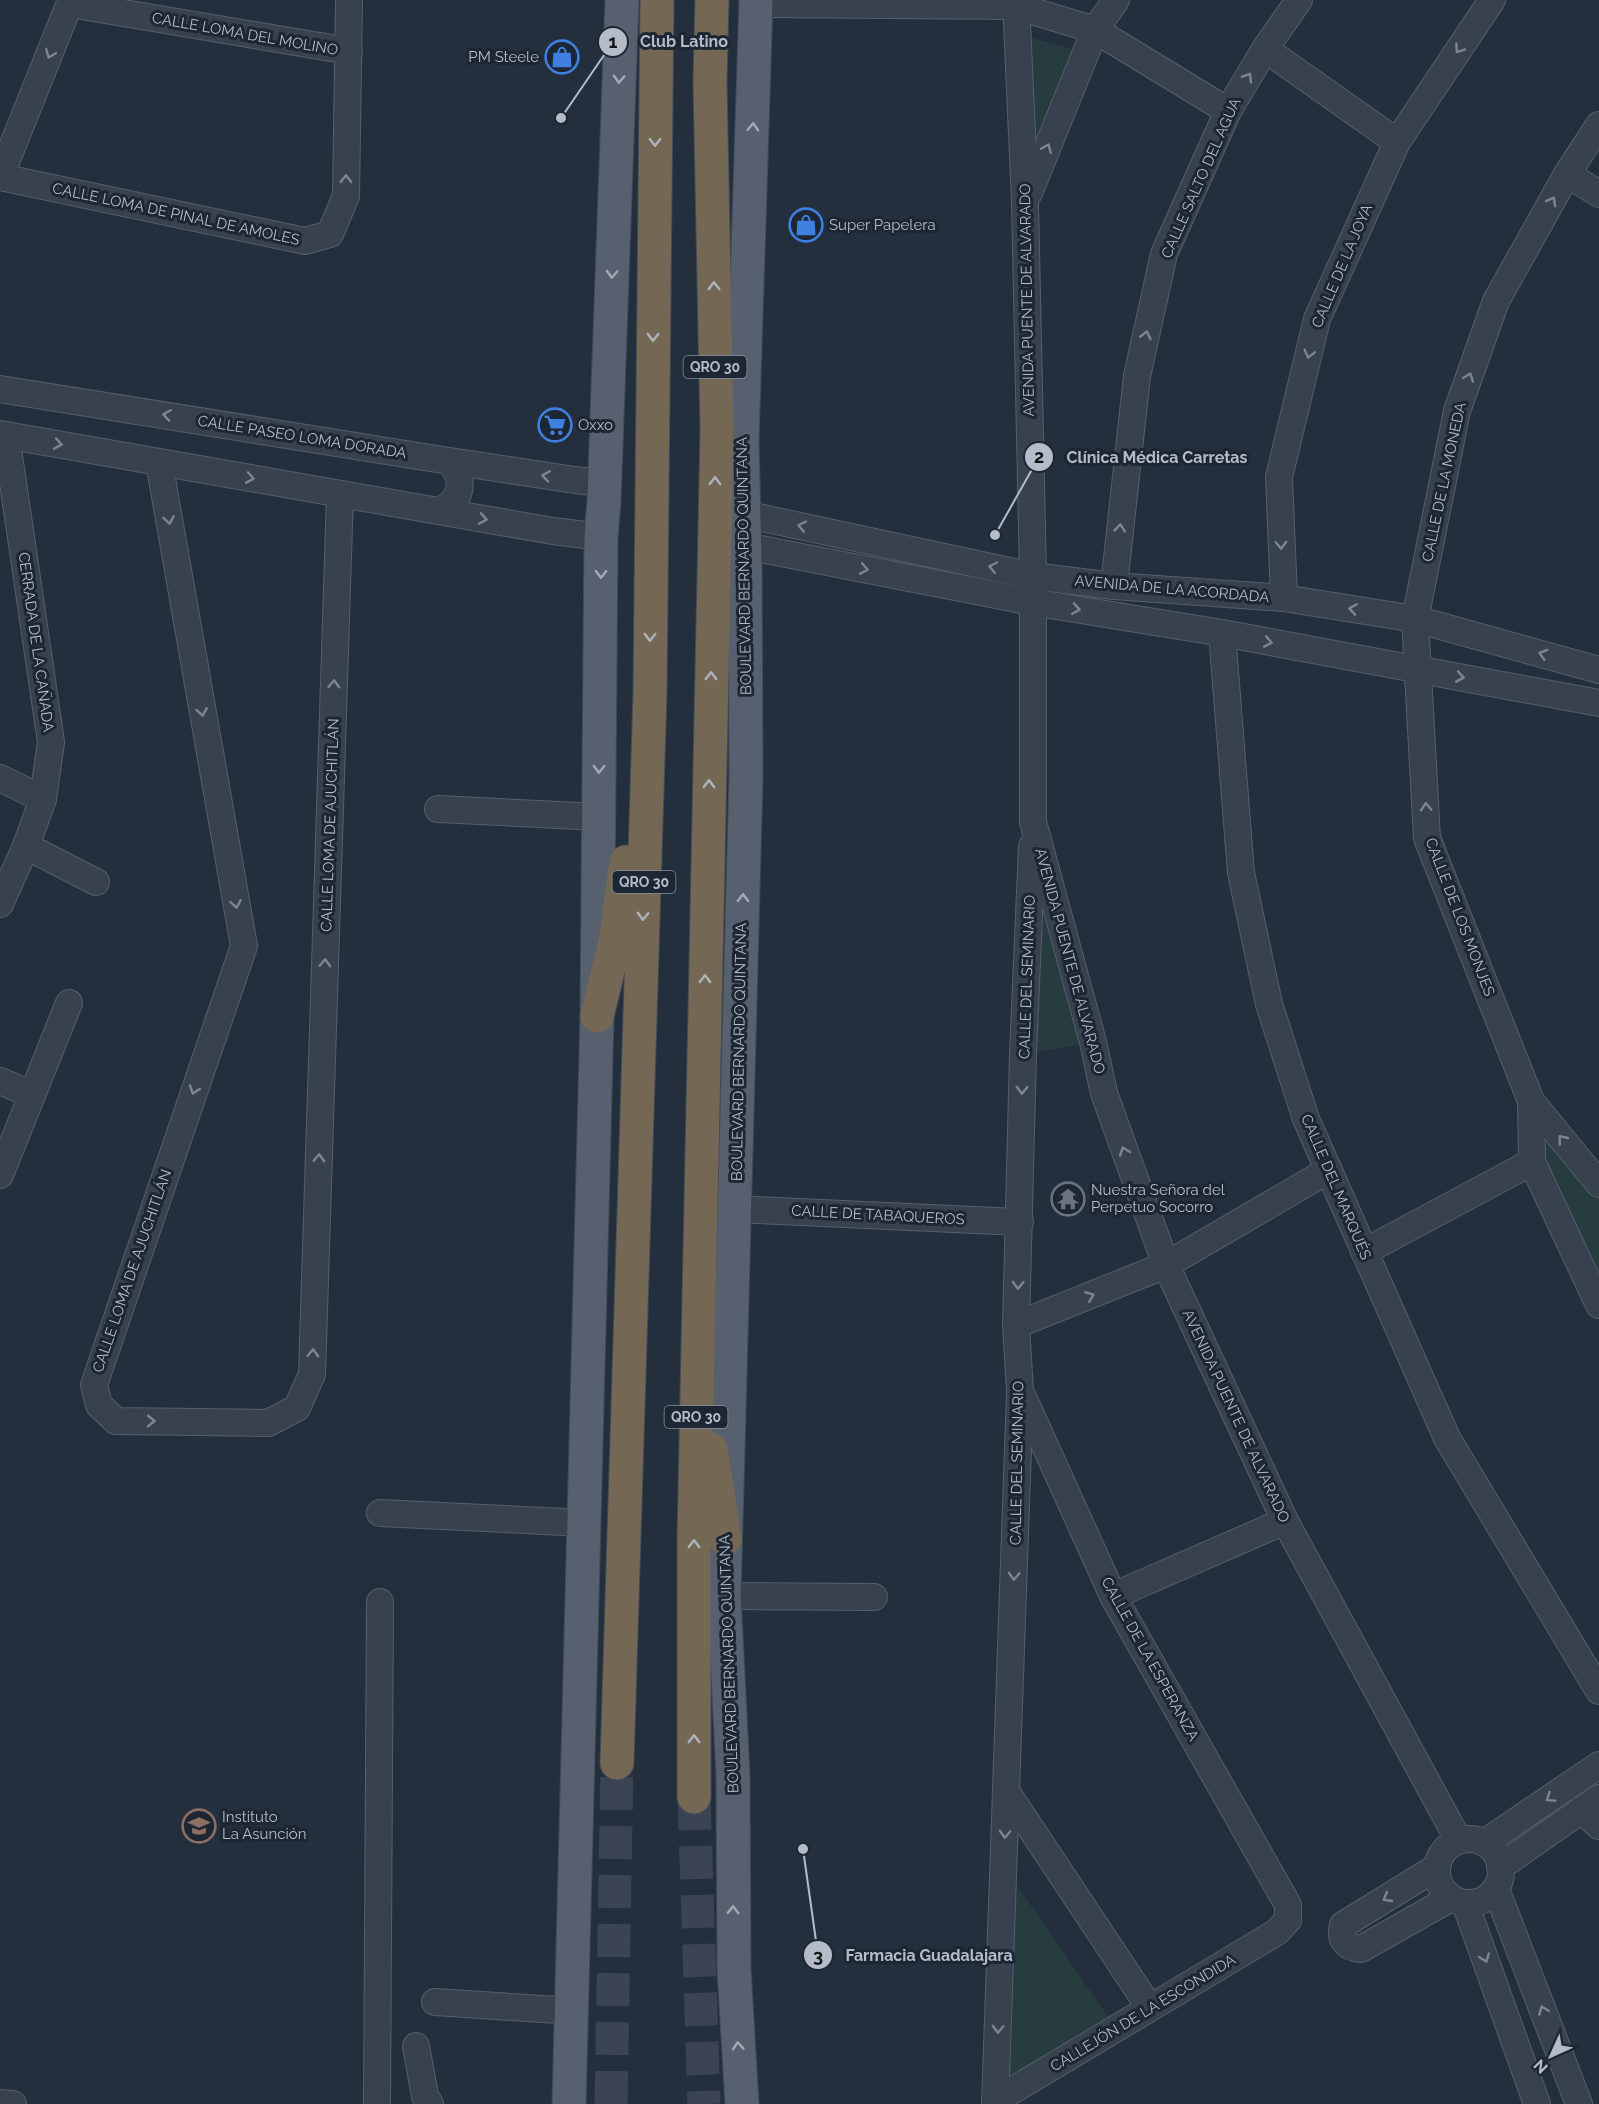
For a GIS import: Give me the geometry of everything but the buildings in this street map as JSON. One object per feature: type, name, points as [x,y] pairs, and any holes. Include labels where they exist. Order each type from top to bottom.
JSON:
[{"type":"highway","name":"BOULEVARD BERNARDO QUINTANA","points":[[694,1797],[694,1527],[717,431],[710,82],[712,0]]},
{"type":"highway","points":[[710,82],[746,1]]},
{"type":"highway","name":"QRO 30","points":[[617,1763],[650,693],[656,2]]},
{"type":"highway","points":[[597,1016],[615,942],[650,693]]},
{"type":"highway","points":[[704,1037],[715,1076],[711,1450],[725,1539]]},
{"type":"main road","points":[[569,2104],[597,1016],[601,537],[622,0]]},
{"type":"main road","name":"BOULEVARD BERNARDO QUINTANA","points":[[742,2104],[734,1969],[733,1775],[724,1596],[746,777],[742,441],[746,1]]},
{"type":"street","name":"CALLE LOMA DE PINAL DE AMOLES","points":[[0,177],[305,241],[330,234],[346,196],[350,0]]},
{"type":"street","points":[[1025,202],[1095,30],[1116,0]]},
{"type":"street","name":"CALLE SALTO DEL AGUA","points":[[1114,586],[1137,376],[1164,254],[1228,111],[1265,49],[1299,0]]},
{"type":"street","name":"CALLE DE LA JOYA","points":[[1284,598],[1279,477],[1317,319],[1397,142],[1492,0]]},
{"type":"street","points":[[746,1],[1016,3],[1095,30],[1228,111]]},
{"type":"street","name":"CALLE LOMA DEL MOLINO","points":[[71,2],[349,51]]},
{"type":"street","points":[[0,177],[71,2]]},
{"type":"street","name":"AVENIDA PUENTE DE ALVARADO","points":[[1016,3],[1025,202],[1033,576],[1034,822],[1093,1042],[1104,1093],[1166,1265],[1285,1521],[1471,1842]]},
{"type":"street","points":[[1265,49],[1397,142]]},
{"type":"street","name":"CALLE DE LA MONEDA","points":[[1415,619],[1457,411],[1496,301],[1567,174],[1599,125]]},
{"type":"street","points":[[1567,174],[1599,194]]},
{"type":"street","name":"CALLE PASEO LOMA DORADA","points":[[0,389],[604,483]]},
{"type":"street","points":[[3,434],[554,531],[601,537]]},
{"type":"street","name":"CERRADA DE LA CAÑADA","points":[[0,904],[26,846],[43,799],[51,742],[3,434]]},
{"type":"street","points":[[438,511],[455,500],[459,491],[460,480],[449,460]]},
{"type":"street","name":"CALLE LOMA DE AJUCHITLÁN","points":[[159,462],[243,946],[94,1384],[99,1405],[116,1421],[268,1423],[297,1408],[312,1374],[340,494]]},
{"type":"street","name":"AVENIDA DE LA ACORDADA","points":[[744,514],[1033,576],[1114,586],[1284,598],[1415,619],[1599,670]]},
{"type":"street","name":"AVENIDA DE LA ACORDADA","points":[[745,546],[1032,602],[1222,633],[1599,703]]},
{"type":"street","name":"CALLE DE LOS MONJES","points":[[1415,619],[1427,838],[1531,1101],[1599,1184]]},
{"type":"street","name":"CALLE DEL MARQUÉS","points":[[1222,633],[1241,873],[1269,1004],[1306,1119],[1447,1438],[1599,1691]]},
{"type":"street","points":[[0,778],[43,799]]},
{"type":"street","points":[[438,809],[599,817]]},
{"type":"street","name":"CALLE DEL SEMINARIO","points":[[995,2103],[1020,1391],[1016,1325],[1023,1054],[1034,822]]},
{"type":"street","points":[[26,846],[96,882]]},
{"type":"street","points":[[0,1175],[69,1003]]},
{"type":"street","points":[[0,1081],[31,1094]]},
{"type":"street","points":[[1531,1101],[1532,1162],[1599,1305]]},
{"type":"street","points":[[1364,1252],[1532,1162]]},
{"type":"street","points":[[1016,1325],[1166,1265],[1329,1170]]},
{"type":"street","name":"CALLE DE TABAQUEROS","points":[[735,1209],[1020,1221]]},
{"type":"street","name":"CALLE DE LA ESPERANZA","points":[[1020,1391],[1113,1596],[1288,1905],[1288,1920]]},
{"type":"street","points":[[380,1513],[585,1523]]},
{"type":"street","points":[[1113,1596],[1285,1521]]},
{"type":"street","points":[[724,1596],[874,1597]]},
{"type":"street","points":[[377,2104],[380,1602]]},
{"type":"street","points":[[1593,1811],[1498,1878],[1488,1897],[1477,1902],[1458,1900],[1443,1889],[1438,1879],[1437,1868],[1448,1846],[1471,1842],[1599,1765]]},
{"type":"street","points":[[1006,1791],[1150,2008]]},
{"type":"street","points":[[1471,1842],[1492,1849],[1498,1878],[1579,2104]]},
{"type":"street","points":[[1437,1868],[1342,1925],[1340,1933],[1343,1942],[1353,1948],[1361,1949],[1458,1900]]},
{"type":"street","points":[[1458,1900],[1538,2104]]},
{"type":"street","name":"CALLEJÓN DE LA ESCONDIDA","points":[[995,2103],[1277,1932],[1288,1920]]},
{"type":"street","points":[[435,2002],[573,2011]]},
{"type":"street","points":[[416,2046],[425,2096],[430,2104]]},
{"type":"street","points":[[0,2103],[13,2104]]},
{"type":"green space","points":[[1025,36],[1076,50],[1034,146]]},
{"type":"green space","points":[[1033,822],[1093,1042],[1023,1054]]},
{"type":"green space","points":[[1531,1101],[1599,1184],[1599,1305],[1532,1162]]},
{"type":"green space","points":[[1002,1864],[1118,2031],[995,2101]]},
{"type":"tunnel","points":[[611,2104],[617,1763]]},
{"type":"tunnel","points":[[694,1797],[704,2104]]},
{"type":"place","name":"PM Steele","points":[[562,57]]},
{"type":"place","name":"Club Latino","points":[[561,118]]},
{"type":"place","name":"Super Papelera","points":[[806,225]]},
{"type":"place","name":"Oxxo","points":[[555,425]]},
{"type":"place","name":"Clínica Médica Carretas","points":[[995,535]]},
{"type":"place","name":"Nuestra Señora del Perpetuo Socorro","points":[[1068,1199]]},
{"type":"place","name":"Instituto La Asunción","points":[[199,1826]]},
{"type":"place","name":"Farmacia Guadalajara","points":[[803,1849]]}]
